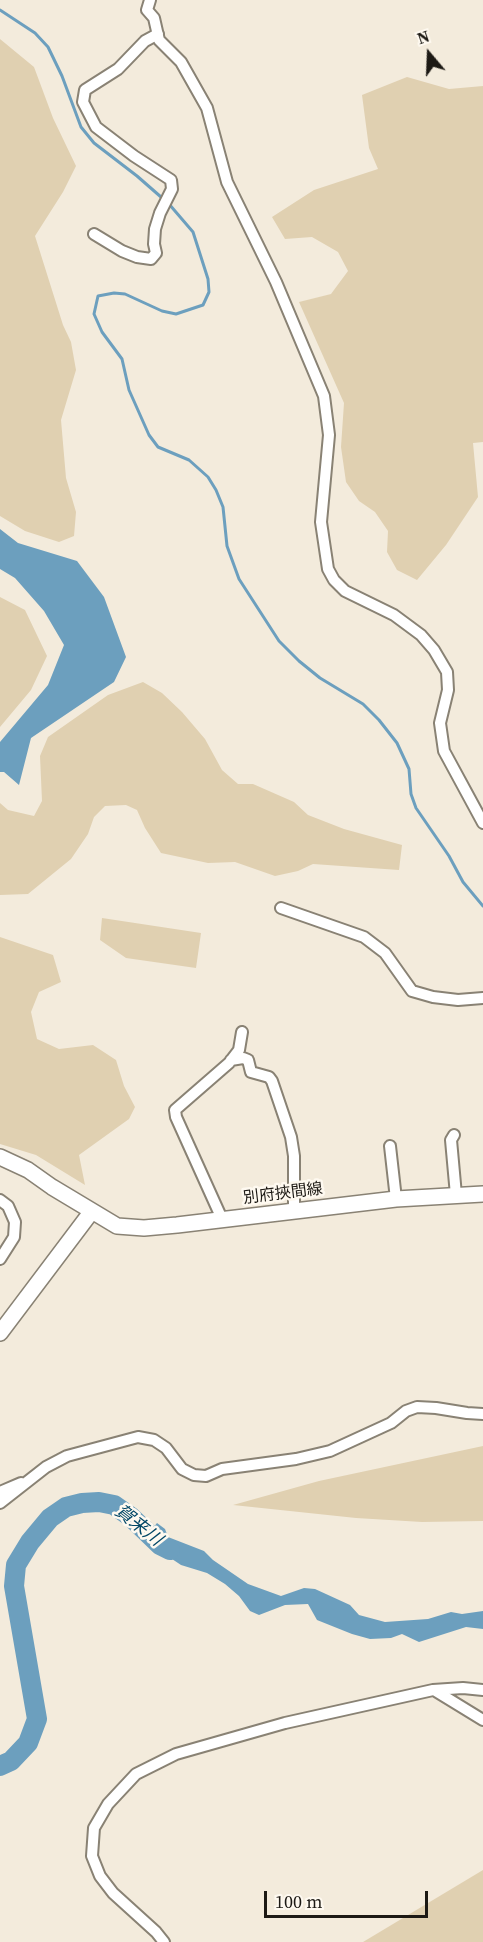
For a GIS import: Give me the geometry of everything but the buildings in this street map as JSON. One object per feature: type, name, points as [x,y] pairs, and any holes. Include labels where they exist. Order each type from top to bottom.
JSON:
[{"type":"main road","name":"別府挾間線","points":[[0,1157],[28,1170],[117,1226],[144,1228],[396,1199],[483,1194]]},
{"type":"main road","points":[[0,1333],[92,1211]]},
{"type":"street","points":[[150,0],[147,10],[154,18],[159,40],[181,62],[207,108],[227,182],[276,282],[324,396],[329,435],[321,522],[328,569],[334,580],[345,591],[394,615],[421,635],[434,650],[447,672],[448,690],[440,723],[444,751],[483,823]]},
{"type":"street","points":[[94,234],[137,257],[151,259],[156,253],[155,229],[172,189],[171,180],[96,127],[83,102],[86,90],[118,69],[145,41],[158,34]]},
{"type":"street","points":[[282,908],[364,937],[385,953],[412,991],[433,997],[458,1000],[483,998]]},
{"type":"street","points":[[222,1219],[176,1117],[176,1110],[231,1060],[239,1050],[242,1032]]},
{"type":"street","points":[[231,1060],[243,1058],[248,1060],[251,1072],[269,1077],[272,1081],[288,1128],[294,1156],[294,1211]]},
{"type":"street","points":[[454,1135],[451,1140],[456,1195]]},
{"type":"street","points":[[390,1146],[396,1199]]},
{"type":"street","points":[[0,1200],[8,1206],[15,1222],[14,1237],[0,1259]]},
{"type":"street","points":[[0,1503],[46,1467],[67,1456],[138,1437],[154,1440],[166,1448],[182,1469],[195,1475],[206,1476],[230,1467],[296,1459],[330,1450],[391,1423],[406,1411],[417,1407],[483,1414]]},
{"type":"street","points":[[0,1492],[27,1481]]},
{"type":"street","points":[[164,1942],[113,1893],[100,1876],[92,1856],[94,1828],[108,1804],[136,1774],[176,1754],[285,1723],[433,1690],[483,1689]]},
{"type":"street","points":[[433,1690],[483,1719]]},
{"type":"shaded area","points":[[0,39],[34,67],[53,118],[76,166],[63,192],[35,236],[63,325],[71,342],[76,370],[61,420],[66,478],[76,512],[74,536],[59,542],[25,531],[0,516]]},
{"type":"shaded area","points":[[407,77],[449,89],[483,86],[483,442],[473,443],[478,497],[446,545],[417,580],[397,570],[387,552],[388,531],[375,512],[359,501],[346,482],[341,447],[344,403],[299,302],[331,294],[348,271],[338,252],[312,237],[285,239],[272,217],[314,190],[378,169],[369,148],[362,95]]},
{"type":"shaded area","points":[[0,597],[25,610],[47,656],[31,690],[0,727]]},
{"type":"shaded area","points":[[143,682],[162,693],[182,712],[205,739],[222,770],[238,784],[253,784],[294,802],[308,815],[344,829],[402,845],[399,870],[313,864],[298,871],[275,876],[235,862],[208,863],[161,853],[137,810],[126,805],[105,806],[94,817],[88,834],[71,859],[28,894],[0,895],[0,803],[8,810],[34,816],[42,801],[40,756],[48,737],[108,695]]},
{"type":"shaded area","points":[[102,918],[201,933],[196,968],[126,958],[100,940]]},
{"type":"shaded area","points":[[0,937],[53,955],[61,982],[39,992],[31,1012],[37,1039],[59,1049],[93,1045],[116,1060],[124,1086],[135,1107],[129,1119],[79,1155],[85,1185],[36,1155],[0,1144]]},
{"type":"shaded area","points":[[483,1446],[483,1521],[422,1522],[356,1518],[233,1505],[319,1481]]},
{"type":"shaded area","points":[[483,1870],[483,1942],[363,1942]]},
{"type":"water","points":[[0,529],[18,543],[77,561],[104,597],[126,657],[114,682],[31,738],[19,785],[4,772],[0,772],[0,742],[48,685],[64,645],[44,611],[15,578],[0,569]]},
{"type":"water","points":[[157,1523],[165,1529],[168,1537],[204,1551],[213,1560],[248,1584],[281,1596],[304,1588],[315,1589],[350,1605],[359,1615],[385,1622],[428,1619],[451,1612],[462,1614],[483,1611],[483,1629],[466,1627],[419,1642],[402,1634],[391,1638],[370,1639],[317,1620],[308,1604],[285,1605],[259,1615],[250,1611],[239,1596],[225,1584],[207,1573],[181,1565],[154,1547],[145,1538]]},
{"type":"waterway","points":[[0,10],[35,33],[48,47],[62,76],[81,127],[94,143],[169,204],[193,232],[208,279],[209,292],[203,305],[176,314],[162,311],[125,294],[114,293],[98,296],[94,314],[102,332],[122,359],[129,390],[149,435],[158,447],[189,460],[208,477],[223,507],[227,546],[239,579],[279,641],[320,678],[363,704],[397,743],[409,769],[411,794],[416,808],[449,856],[463,882],[483,906]]},
{"type":"waterway","name":"賀来川","points":[[0,1766],[11,1761],[28,1743],[37,1719],[14,1586],[16,1565],[30,1542],[50,1518],[66,1507],[99,1502],[114,1505],[131,1517],[160,1545],[170,1550]]}]
